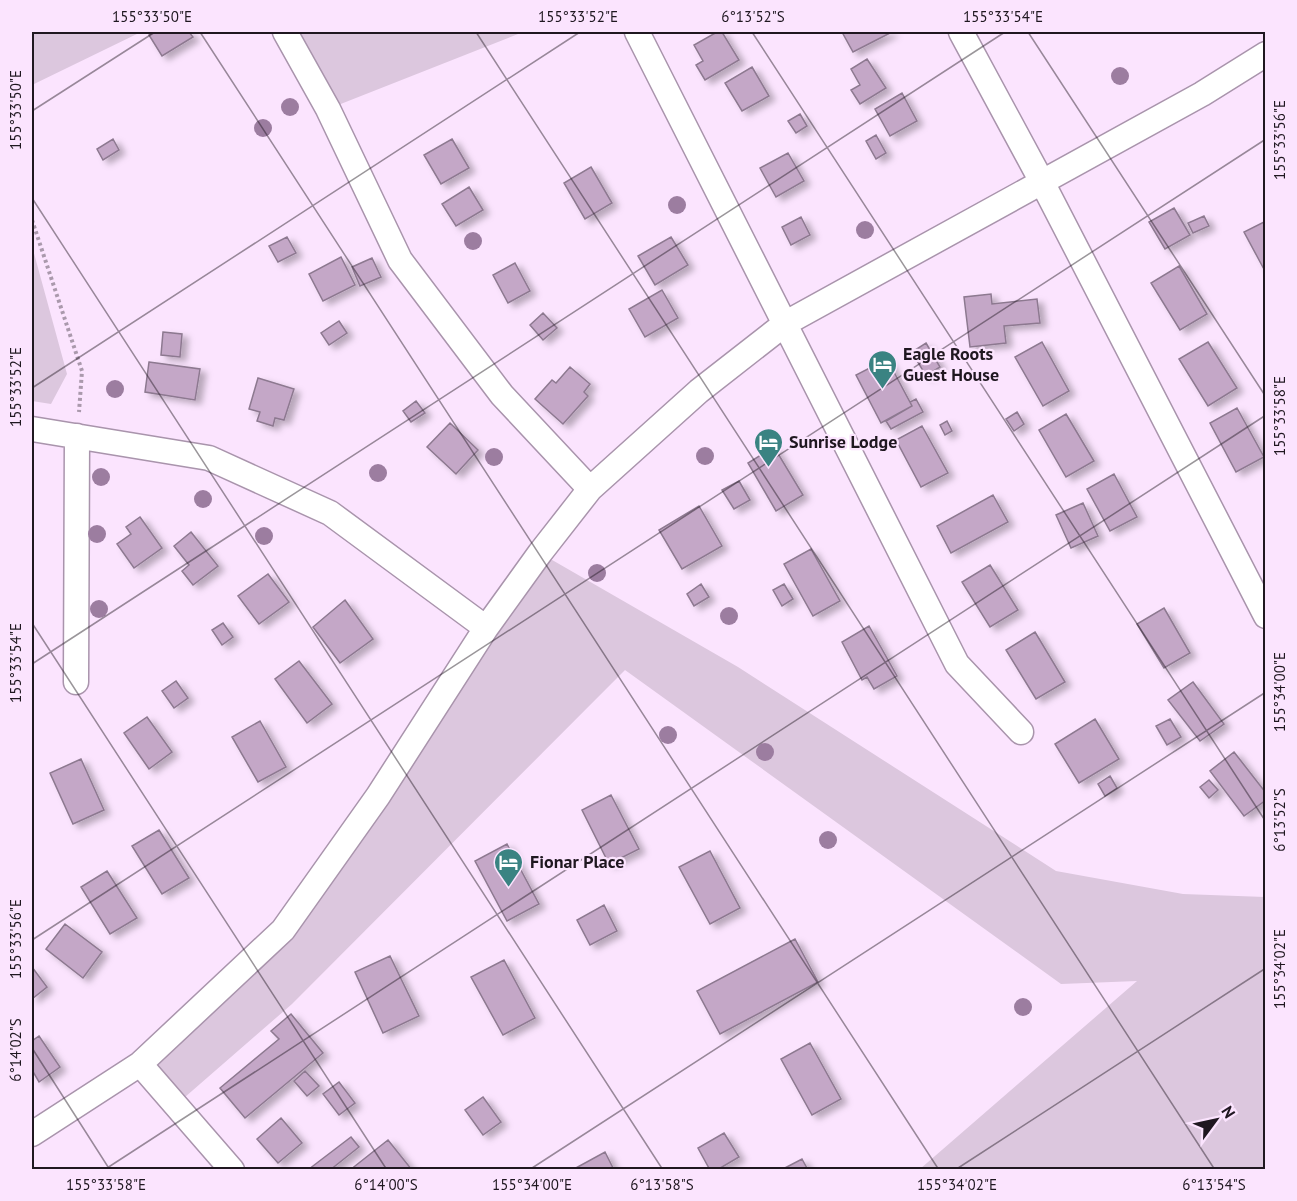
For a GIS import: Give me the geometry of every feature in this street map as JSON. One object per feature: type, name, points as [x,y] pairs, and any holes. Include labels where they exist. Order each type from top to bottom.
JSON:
[{"type":"street","points":[[285,32],[328,109],[400,260],[502,395],[590,489]]},
{"type":"street","points":[[637,32],[957,664],[1021,732]]},
{"type":"street","points":[[961,32],[1042,182],[1266,616]]},
{"type":"street","points":[[32,1134],[140,1064],[283,930],[378,796],[486,628],[590,489],[699,391],[786,323],[1202,94],[1266,54]]},
{"type":"street","points":[[32,429],[209,458],[330,513],[486,628]]},
{"type":"street","points":[[76,681],[77,436]]},
{"type":"street","points":[[140,1064],[232,1170]]},
{"type":"path","points":[[32,220],[82,371],[77,436]]},
{"type":"shaded area","points":[[32,32],[141,32],[32,85]]},
{"type":"shaded area","points":[[285,32],[523,32],[328,109]]},
{"type":"shaded area","points":[[32,246],[67,374],[51,404],[32,401]]},
{"type":"shaded area","points":[[540,553],[738,667],[1056,871],[1183,894],[1265,897],[1265,1169],[920,1169],[1137,981],[1061,984],[625,670],[292,1004],[177,1104],[140,1064],[283,930]]},
{"type":"building","points":[[155,32],[189,32],[193,37],[162,56],[149,35]]},
{"type":"building","points":[[717,32],[722,32],[739,60],[705,80],[696,65],[703,61],[694,45]]},
{"type":"building","points":[[842,32],[892,32],[853,52]]},
{"type":"building","points":[[867,59],[886,88],[860,104],[851,90],[860,85],[851,69]]},
{"type":"building","points":[[752,67],[769,96],[742,111],[725,83]]},
{"type":"building","points":[[902,93],[917,121],[890,136],[875,109]]},
{"type":"building","points":[[800,114],[807,126],[796,133],[788,121]]},
{"type":"building","points":[[876,135],[886,153],[876,159],[866,141]]},
{"type":"building","points":[[113,139],[119,150],[103,160],[97,149]]},
{"type":"building","points":[[452,139],[469,168],[441,184],[424,155]]},
{"type":"building","points":[[788,153],[804,181],[776,197],[760,168]]},
{"type":"building","points":[[591,167],[612,203],[585,219],[564,183]]},
{"type":"building","points":[[469,187],[483,210],[456,226],[442,204]]},
{"type":"building","points":[[1174,208],[1190,235],[1165,249],[1149,222]]},
{"type":"building","points":[[1204,216],[1209,226],[1193,233],[1188,223]]},
{"type":"building","points":[[801,217],[810,235],[791,245],[782,227]]},
{"type":"building","points":[[1266,221],[1266,273],[1244,232]]},
{"type":"building","points":[[287,237],[296,253],[278,262],[269,246]]},
{"type":"building","points":[[671,237],[688,265],[655,285],[638,256]]},
{"type":"building","points":[[341,257],[355,285],[323,301],[309,274]]},
{"type":"building","points":[[372,258],[381,277],[360,286],[352,267]]},
{"type":"building","points":[[515,263],[530,291],[508,303],[493,275]]},
{"type":"building","points":[[1179,266],[1207,314],[1180,330],[1151,283]]},
{"type":"building","points":[[662,290],[678,318],[645,337],[629,309]]},
{"type":"building","points":[[991,294],[992,304],[1037,299],[1040,323],[1004,326],[1006,343],[970,347],[964,297]]},
{"type":"building","points":[[543,313],[557,328],[543,340],[530,325]]},
{"type":"building","points":[[339,321],[347,333],[329,345],[321,333]]},
{"type":"building","points":[[163,332],[182,334],[180,357],[161,355]]},
{"type":"building","points":[[1042,342],[1069,391],[1043,406],[1015,357]]},
{"type":"building","points":[[1208,342],[1237,388],[1208,406],[1179,359]]},
{"type":"building","points":[[926,343],[940,367],[926,376],[912,352]]},
{"type":"building","points":[[887,359],[912,406],[881,423],[856,375]]},
{"type":"building","points":[[149,362],[200,369],[195,400],[145,392]]},
{"type":"building","points":[[570,367],[590,384],[584,392],[588,396],[563,424],[535,399],[552,380],[556,383]]},
{"type":"building","points":[[258,378],[294,389],[284,420],[275,418],[273,426],[257,421],[260,412],[249,409]]},
{"type":"building","points":[[916,399],[923,412],[891,429],[886,421],[912,406],[910,402]]},
{"type":"building","points":[[416,401],[425,413],[411,422],[403,411]]},
{"type":"building","points":[[1237,408],[1264,457],[1236,472],[1210,423]]},
{"type":"building","points":[[1017,412],[1024,424],[1014,431],[1006,419]]},
{"type":"building","points":[[1066,414],[1094,461],[1066,477],[1039,430]]},
{"type":"building","points":[[947,421],[952,431],[945,435],[940,425]]},
{"type":"building","points":[[450,423],[478,450],[456,474],[427,447]]},
{"type":"building","points":[[922,426],[948,473],[921,487],[896,440]]},
{"type":"building","points":[[774,447],[803,495],[776,511],[748,463]]},
{"type":"building","points":[[1114,474],[1137,517],[1110,531],[1087,489]]},
{"type":"building","points":[[739,481],[750,500],[734,509],[722,490]]},
{"type":"building","points":[[993,495],[1008,522],[951,553],[937,526]]},
{"type":"building","points":[[1083,503],[1098,536],[1071,548],[1056,515]]},
{"type":"building","points":[[699,506],[722,546],[682,569],[659,530]]},
{"type":"building","points":[[140,517],[162,548],[134,568],[117,544],[131,534],[126,527]]},
{"type":"building","points":[[191,532],[218,566],[193,585],[182,571],[189,565],[174,546]]},
{"type":"building","points":[[811,549],[840,601],[813,616],[784,564]]},
{"type":"building","points":[[990,565],[1018,610],[990,627],[962,582]]},
{"type":"building","points":[[268,574],[289,602],[259,624],[238,596]]},
{"type":"building","points":[[701,584],[709,597],[694,606],[687,594]]},
{"type":"building","points":[[784,584],[793,599],[782,606],[773,590]]},
{"type":"building","points":[[345,600],[373,639],[340,663],[313,627]]},
{"type":"building","points":[[1164,608],[1190,653],[1164,668],[1137,624]]},
{"type":"building","points":[[223,623],[233,637],[222,645],[212,630]]},
{"type":"building","points":[[869,626],[897,676],[874,689],[867,677],[862,680],[842,642]]},
{"type":"building","points":[[1035,632],[1065,682],[1036,699],[1006,650]]},
{"type":"building","points":[[299,661],[332,704],[307,723],[275,679]]},
{"type":"building","points":[[176,681],[188,698],[174,708],[162,691]]},
{"type":"building","points":[[1193,682],[1224,724],[1200,741],[1168,700]]},
{"type":"building","points":[[147,717],[172,752],[149,769],[124,733]]},
{"type":"building","points":[[1095,719],[1119,759],[1079,783],[1055,744]]},
{"type":"building","points":[[1170,719],[1181,737],[1167,745],[1156,726]]},
{"type":"building","points":[[260,721],[286,767],[258,782],[232,737]]},
{"type":"building","points":[[1234,752],[1266,793],[1266,800],[1244,816],[1210,771]]},
{"type":"building","points":[[81,759],[104,810],[73,824],[50,773]]},
{"type":"building","points":[[1110,776],[1117,788],[1105,796],[1098,784]]},
{"type":"building","points":[[1209,780],[1218,790],[1209,798],[1200,787]]},
{"type":"building","points":[[611,795],[639,849],[609,864],[582,810]]},
{"type":"building","points":[[159,830],[189,878],[162,894],[132,846]]},
{"type":"building","points":[[507,844],[539,904],[507,921],[475,861]]},
{"type":"building","points":[[710,851],[740,908],[710,924],[679,867]]},
{"type":"building","points":[[107,871],[137,918],[110,934],[81,887]]},
{"type":"building","points":[[604,905],[617,931],[590,945],[577,920]]},
{"type":"building","points":[[65,924],[102,952],[83,978],[46,949]]},
{"type":"building","points":[[795,939],[818,982],[720,1034],[697,991]]},
{"type":"building","points":[[390,956],[419,1016],[383,1033],[355,972]]},
{"type":"building","points":[[504,960],[535,1018],[503,1035],[471,977]]},
{"type":"building","points":[[32,967],[47,987],[32,999]]},
{"type":"building","points":[[291,1014],[323,1053],[245,1118],[220,1088],[279,1039],[271,1031]]},
{"type":"building","points":[[39,1036],[60,1067],[39,1082],[32,1070],[32,1041]]},
{"type":"building","points":[[810,1043],[841,1099],[812,1115],[781,1059]]},
{"type":"building","points":[[305,1071],[319,1086],[307,1096],[294,1081]]},
{"type":"building","points":[[339,1082],[355,1103],[339,1115],[323,1094]]},
{"type":"building","points":[[483,1097],[501,1122],[483,1135],[465,1110]]},
{"type":"building","points":[[281,1118],[302,1143],[278,1163],[257,1139]]},
{"type":"building","points":[[724,1133],[739,1157],[717,1170],[710,1170],[698,1148]]},
{"type":"building","points":[[351,1137],[359,1147],[330,1170],[309,1169]]},
{"type":"building","points":[[388,1140],[412,1170],[350,1170]]},
{"type":"building","points":[[605,1152],[614,1170],[574,1170],[574,1169]]},
{"type":"building","points":[[802,1159],[808,1170],[781,1170]]},
{"type":"place","name":"Eagle Roots Guest House","points":[[882,390]]},
{"type":"place","name":"Sunrise Lodge","points":[[768,468]]},
{"type":"place","name":"Fionar Place","points":[[509,888]]}]
